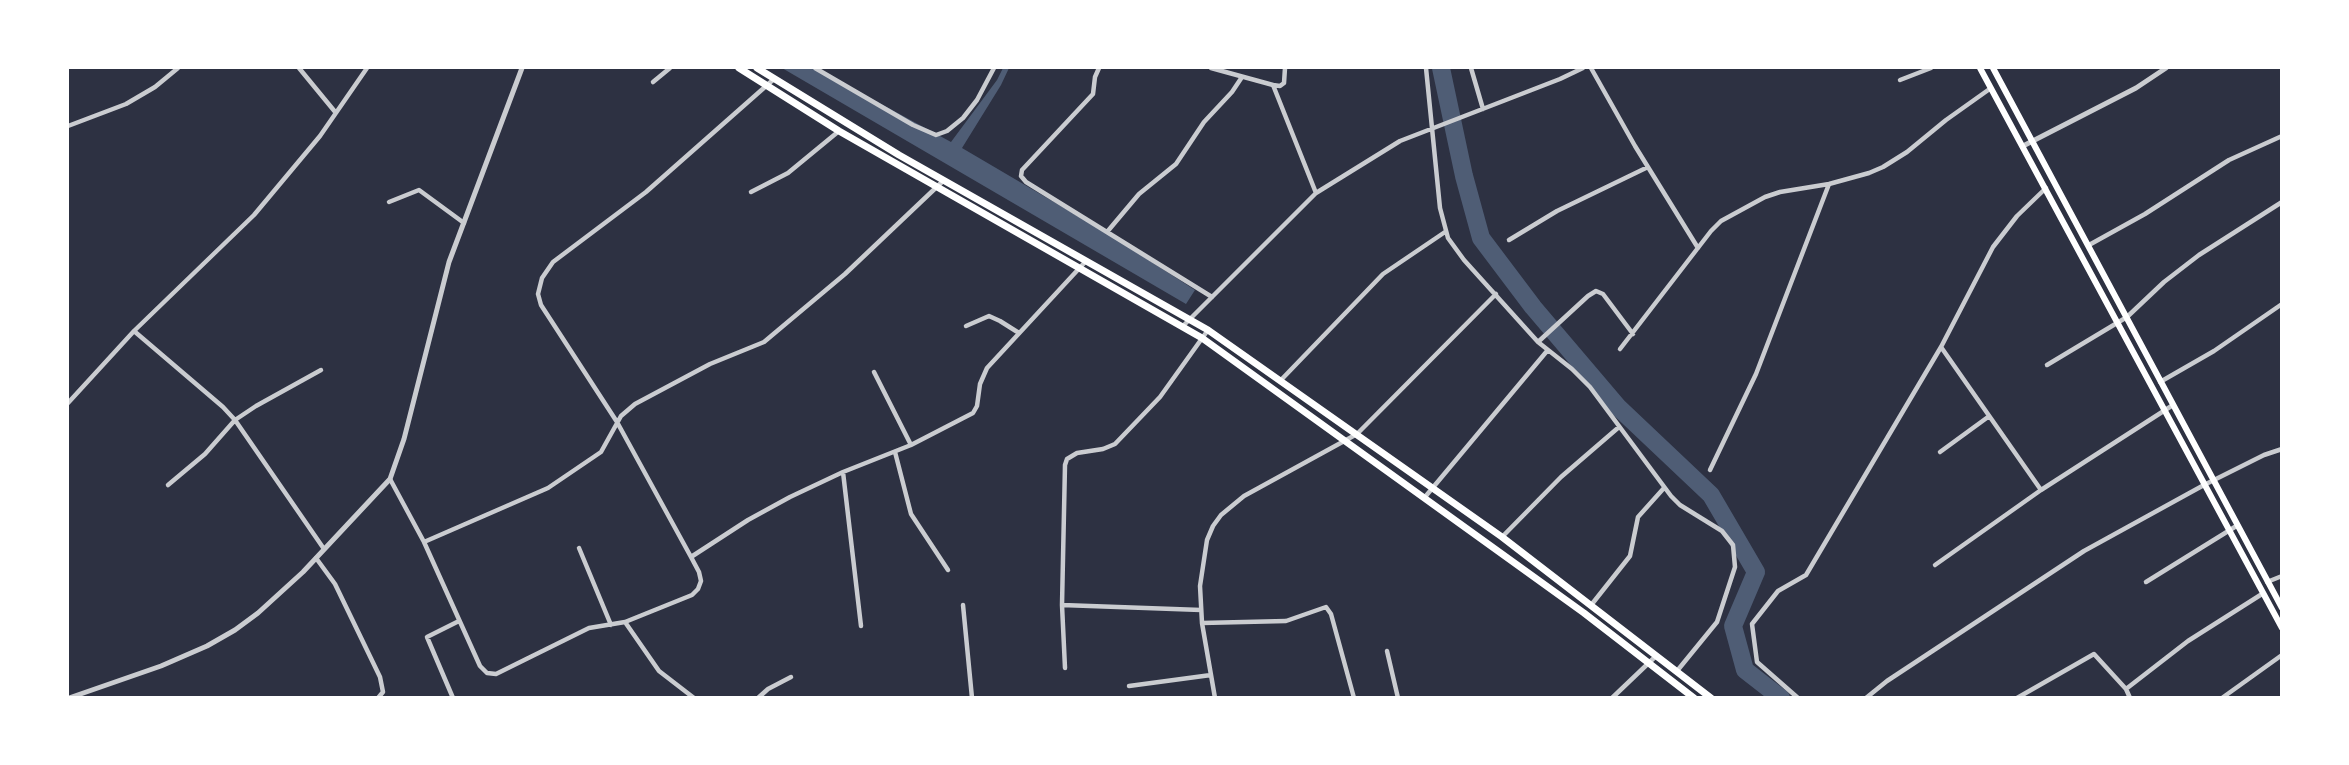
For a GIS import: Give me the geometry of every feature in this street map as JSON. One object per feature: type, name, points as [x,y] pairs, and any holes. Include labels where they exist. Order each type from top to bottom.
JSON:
[{"type":"highway","points":[[738,68],[839,132],[1202,338],[1344,442],[1425,497],[1515,562],[1694,698]]},
{"type":"highway","points":[[757,68],[944,181],[1208,330],[1502,537],[1592,604],[1711,698]]},
{"type":"highway","points":[[1515,562],[1521,552]]},
{"type":"main road","points":[[1980,68],[2282,628]]},
{"type":"main road","points":[[1993,68],[2282,608]]},
{"type":"street","points":[[68,126],[126,104],[155,87],[178,68]]},
{"type":"street","points":[[299,68],[336,113]]},
{"type":"street","points":[[68,403],[134,332],[254,215],[320,136],[367,68]]},
{"type":"street","points":[[69,698],[161,666],[207,646],[258,613],[316,558],[390,479],[404,439],[449,262],[522,68]]},
{"type":"street","points":[[653,82],[670,68]]},
{"type":"street","points":[[815,68],[914,125],[936,135],[947,131],[963,118],[977,100],[994,68]]},
{"type":"street","points":[[1099,68],[1095,77],[1092,94],[1047,141],[1021,173],[1026,182],[1212,296]]},
{"type":"street","points":[[1211,68],[1273,86],[1280,86],[1284,83],[1285,68]]},
{"type":"street","points":[[1426,68],[1440,208],[1445,232],[1464,260],[1538,342],[1547,351],[1572,368],[1590,387],[1664,488],[1680,505],[1727,536],[1733,545],[1736,560],[1717,622],[1676,671]]},
{"type":"street","points":[[1471,68],[1482,109]]},
{"type":"street","points":[[1182,327],[1316,193],[1390,146],[1583,68]]},
{"type":"street","points":[[1591,68],[1648,167],[1698,248]]},
{"type":"street","points":[[1900,80],[1931,68]]},
{"type":"street","points":[[2023,146],[2136,88],[2166,68]]},
{"type":"street","points":[[1107,232],[1140,194],[1176,164],[1204,122],[1232,92],[1242,77]]},
{"type":"street","points":[[390,479],[424,542],[480,666],[487,674],[496,674],[589,628],[625,622],[695,592],[701,581],[691,556],[617,422],[541,306],[538,294],[542,278],[553,262],[646,192],[774,79]]},
{"type":"street","points":[[1273,86],[1316,193]]},
{"type":"street","points":[[1620,349],[1711,231],[1721,222],[1765,197],[1798,188],[1830,184],[1869,173],[1894,161],[1991,88]]},
{"type":"street","points":[[751,192],[788,173],[839,132]]},
{"type":"street","points":[[2089,245],[2145,214],[2229,160],[2282,136]]},
{"type":"street","points":[[1509,240],[1557,211],[1648,167]]},
{"type":"street","points":[[424,542],[548,488],[602,452],[617,422],[635,404],[710,364],[764,342],[845,274],[944,181]]},
{"type":"street","points":[[1710,470],[1756,374],[1830,184]]},
{"type":"street","points":[[1798,698],[1757,662],[1752,624],[1778,591],[1806,576],[1941,347],[2002,235],[2017,216],[2046,188]]},
{"type":"street","points":[[389,202],[418,190],[464,223]]},
{"type":"street","points":[[2047,365],[2127,316],[2164,282],[2200,255],[2282,202]]},
{"type":"street","points":[[1281,380],[1383,274],[1445,232]]},
{"type":"street","points":[[691,556],[748,520],[844,472],[911,445],[973,413],[977,406],[980,384],[987,368],[1086,261]]},
{"type":"street","points":[[1538,342],[1588,296],[1596,291],[1603,294],[1633,334]]},
{"type":"street","points":[[1215,698],[1202,624],[1200,586],[1207,540],[1221,515],[1244,496],[1357,434],[1496,294]]},
{"type":"street","points":[[2160,382],[2214,351],[2282,304]]},
{"type":"street","points":[[966,326],[989,316],[1019,333]]},
{"type":"street","points":[[1065,668],[1062,605],[1065,465],[1067,459],[1076,453],[1103,449],[1115,444],[1160,397],[1208,330]]},
{"type":"street","points":[[134,332],[213,396],[235,420],[324,549]]},
{"type":"street","points":[[1941,347],[1988,417],[2041,490]]},
{"type":"street","points":[[1425,497],[1547,351]]},
{"type":"street","points":[[168,485],[198,460],[235,420],[256,406],[321,370]]},
{"type":"street","points":[[874,372],[911,445]]},
{"type":"street","points":[[1935,565],[2041,490],[2173,405]]},
{"type":"street","points":[[1940,452],[1988,417]]},
{"type":"street","points":[[1502,537],[1561,477],[1619,428]]},
{"type":"street","points":[[1866,698],[1887,681],[2084,551],[2204,484],[2264,455],[2282,449]]},
{"type":"street","points":[[895,452],[911,514],[948,570]]},
{"type":"street","points":[[844,472],[861,626]]},
{"type":"street","points":[[1592,604],[1630,556],[1638,517],[1664,488]]},
{"type":"street","points":[[2146,582],[2238,525]]},
{"type":"street","points":[[578,548],[610,625]]},
{"type":"street","points":[[316,558],[335,584],[380,677],[383,692],[378,698]]},
{"type":"street","points":[[2267,582],[2282,576]]},
{"type":"street","points":[[2126,689],[2188,641],[2262,594]]},
{"type":"street","points":[[962,605],[972,698]]},
{"type":"street","points":[[1062,605],[1201,610]]},
{"type":"street","points":[[1202,624],[1286,621],[1318,608],[1326,608],[1333,622],[1354,698]]},
{"type":"street","points":[[453,698],[427,637],[459,621]]},
{"type":"street","points":[[625,622],[659,671],[694,698]]},
{"type":"street","points":[[1387,651],[1398,698]]},
{"type":"street","points":[[2017,698],[2094,654],[2126,689],[2130,698]]},
{"type":"street","points":[[1612,698],[1656,655]]},
{"type":"street","points":[[2222,698],[2282,655]]},
{"type":"street","points":[[1130,686],[1211,675]]},
{"type":"street","points":[[758,698],[768,689],[792,677]]},
{"type":"water","points":[[782,68],[815,68],[951,142],[997,80],[1003,68],[1009,68],[1001,85],[962,148],[1105,232],[1195,290],[1186,304]]},
{"type":"waterway","points":[[1441,68],[1464,176],[1481,238],[1533,307],[1618,407],[1711,495],[1756,572],[1733,626],[1745,670],[1781,698]]}]
